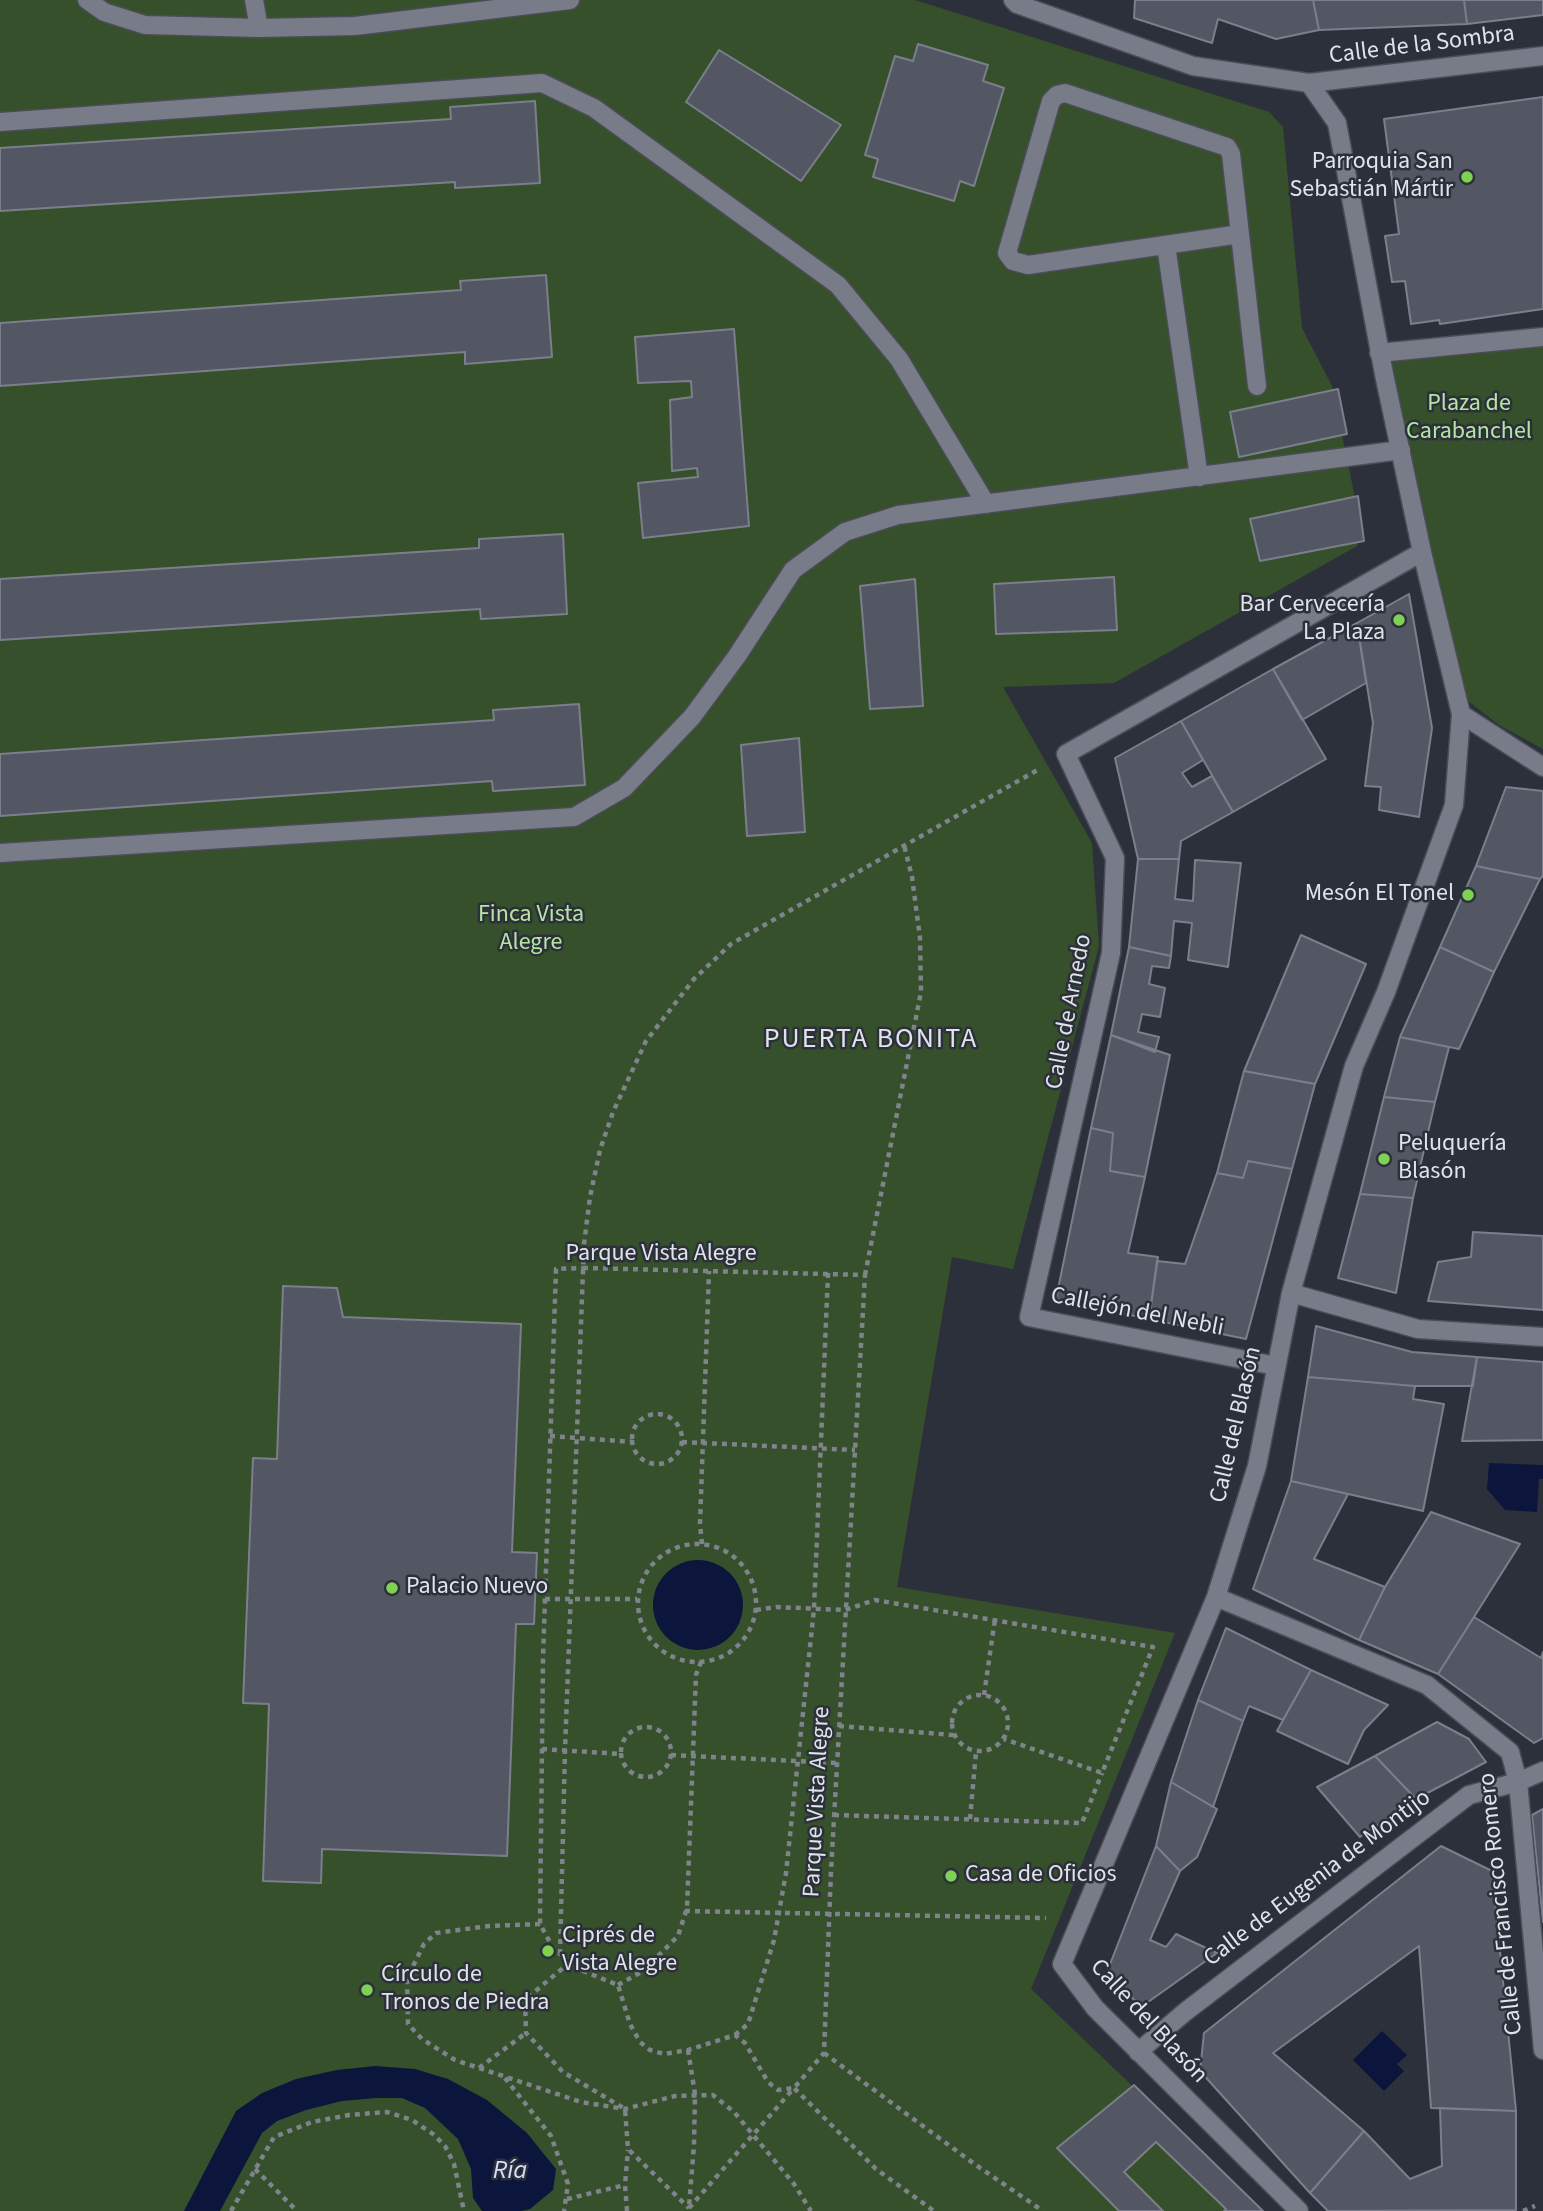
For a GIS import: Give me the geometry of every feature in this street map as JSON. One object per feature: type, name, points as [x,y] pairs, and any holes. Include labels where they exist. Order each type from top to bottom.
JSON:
[{"type":"street","points":[[87,0],[104,12],[145,25],[259,28],[355,26],[570,0]]},
{"type":"street","points":[[254,0],[259,28]]},
{"type":"street","points":[[1013,0],[1017,4],[1193,66],[1309,83]]},
{"type":"street","name":"Calle de la Sombra","points":[[1401,450],[1379,353],[1336,123],[1309,83],[1543,56]]},
{"type":"street","points":[[0,122],[542,83],[594,108],[838,285],[900,359],[986,504]]},
{"type":"street","points":[[1240,234],[1028,265],[1009,259],[1007,253],[1051,101],[1057,95],[1065,93],[1227,147],[1231,154],[1240,234],[1257,386]]},
{"type":"street","points":[[1166,245],[1199,477]]},
{"type":"street","points":[[1379,353],[1543,337]]},
{"type":"street","points":[[0,853],[574,817],[624,788],[692,717],[737,656],[793,570],[845,532],[898,515],[1401,450],[1422,552],[1066,754]]},
{"type":"street","name":"Calle del Blasón","points":[[1299,2211],[1095,2008],[1062,1964],[1216,1597],[1257,1466],[1291,1293],[1354,1066],[1386,992],[1454,805],[1461,714],[1422,552]]},
{"type":"street","points":[[1461,714],[1543,767]]},
{"type":"street","name":"Calle de Arnedo","points":[[1029,1317],[1111,953],[1115,858],[1066,754]]},
{"type":"street","points":[[1291,1293],[1418,1329],[1543,1337]]},
{"type":"street","name":"Callejón del Nebli","points":[[1029,1317],[1276,1366]]},
{"type":"street","name":"Calle de Francisco Romero","points":[[1216,1597],[1427,1685],[1510,1752],[1518,1782],[1543,2050]]},
{"type":"street","name":"Calle de Eugenia de Montijo","points":[[1138,2052],[1185,2012],[1469,1795],[1518,1782],[1543,1771]]},
{"type":"path","points":[[560,1954],[583,1268],[590,1197],[600,1150],[613,1112],[646,1041],[706,965],[731,944],[1066,754]]},
{"type":"path","points":[[865,1275],[921,992],[919,925],[904,845]]},
{"type":"path","name":"Parque Vista Alegre","points":[[540,1924],[545,1599],[556,1269],[865,1275],[834,1815],[824,2053]]},
{"type":"path","points":[[702,1544],[702,1443],[709,1271]]},
{"type":"path","points":[[618,1985],[630,2024],[640,2042],[650,2050],[664,2054],[688,2050],[735,2035],[748,2024],[774,1940],[786,1873],[814,1609],[828,1273]]},
{"type":"path","points":[[658,1414],[673,1419],[681,1432],[682,1443],[677,1455],[670,1461],[653,1464],[638,1455],[633,1442],[634,1432],[643,1419],[658,1414]]},
{"type":"path","points":[[550,1436],[633,1442]]},
{"type":"path","points":[[682,1443],[855,1450]]},
{"type":"path","points":[[702,1544],[720,1548],[737,1559],[748,1573],[755,1591],[756,1610],[750,1630],[738,1646],[721,1657],[701,1662],[680,1661],[662,1651],[647,1637],[639,1618],[637,1599],[641,1581],[651,1564],[666,1552],[683,1545],[702,1544]]},
{"type":"path","points":[[545,1599],[637,1599]]},
{"type":"path","points":[[756,1610],[776,1607],[845,1610],[875,1600],[1153,1647],[1082,1823],[834,1815]]},
{"type":"path","points":[[984,1695],[995,1619]]},
{"type":"path","points":[[618,1985],[643,1971],[678,1936],[685,1912],[696,1675],[701,1662]]},
{"type":"path","points":[[984,1695],[997,1700],[1007,1717],[1008,1726],[1003,1739],[994,1748],[976,1752],[960,1744],[954,1735],[951,1719],[960,1702],[968,1697],[984,1695]]},
{"type":"path","points":[[839,1726],[954,1735]]},
{"type":"path","points":[[646,1727],[661,1732],[667,1738],[671,1755],[665,1768],[658,1774],[641,1777],[627,1769],[621,1754],[622,1744],[631,1731],[646,1727]]},
{"type":"path","points":[[1003,1739],[1102,1773]]},
{"type":"path","points":[[542,1749],[621,1754]]},
{"type":"path","points":[[971,1819],[976,1752]]},
{"type":"path","points":[[671,1755],[837,1763]]},
{"type":"path","points":[[685,1912],[1046,1918]]},
{"type":"path","points":[[618,1985],[583,1971],[570,1962],[553,1948],[540,1924],[489,1926],[436,1933],[424,1944],[407,1978],[408,2024],[422,2039],[456,2060],[581,2102],[625,2109],[676,2096],[713,2095],[734,2112],[794,2184],[811,2211]]},
{"type":"path","points":[[570,1962],[524,2000],[526,2033],[564,2072],[625,2109]]},
{"type":"path","points":[[479,2068],[526,2033]]},
{"type":"path","points":[[735,2035],[745,2043],[768,2082],[778,2090],[794,2088]]},
{"type":"path","points":[[688,2050],[695,2094],[689,2210]]},
{"type":"path","points":[[689,2210],[824,2053],[1043,2211]]},
{"type":"path","points":[[504,2077],[551,2136],[568,2184],[568,2199],[564,2211]]},
{"type":"path","points":[[794,2088],[876,2169],[934,2211]]},
{"type":"path","points":[[625,2109],[628,2149],[626,2211]]},
{"type":"path","points":[[231,2211],[274,2137],[312,2122],[387,2112],[412,2120],[445,2146],[454,2164],[464,2211]]},
{"type":"path","points":[[628,2149],[689,2210]]},
{"type":"path","points":[[255,2169],[298,2211]]},
{"type":"path","points":[[568,2199],[625,2185]]},
{"type":"path","points":[[1523,2211],[1535,2206]]},
{"type":"green space","name":"Finca Vista Alegre","points":[[0,0],[915,0],[1269,112],[1283,127],[1302,328],[1332,386],[1362,532],[1357,546],[1114,683],[1003,687],[1092,843],[1099,946],[1013,1269],[952,1257],[897,1587],[1175,1633],[1031,1989],[1263,2211],[0,2211]]},
{"type":"green space","name":"Plaza de Carabanchel","points":[[1543,337],[1543,749],[1499,725],[1468,701],[1422,552],[1379,353]]},
{"type":"water","points":[[1489,1463],[1543,1465],[1543,1479],[1539,1479],[1537,1512],[1505,1510],[1487,1489]]},
{"type":"water","points":[[698,1560],[715,1564],[730,1573],[739,1588],[743,1605],[739,1622],[730,1637],[715,1646],[698,1650],[681,1646],[666,1637],[657,1622],[653,1605],[657,1588],[666,1573],[681,1564]]},
{"type":"water","points":[[1382,2031],[1407,2055],[1397,2064],[1404,2071],[1384,2091],[1353,2060]]},
{"type":"water","name":"Ría","points":[[375,2066],[415,2069],[448,2079],[487,2100],[527,2133],[556,2169],[553,2190],[530,2209],[482,2211],[473,2198],[471,2169],[458,2139],[425,2108],[402,2098],[376,2098],[342,2101],[277,2121],[262,2133],[220,2211],[184,2211],[236,2111],[262,2093],[296,2079],[337,2070]]},
{"type":"building","points":[[1135,0],[1313,0],[1319,30],[1276,39],[1218,19],[1212,43],[1134,18]]},
{"type":"building","points":[[1313,0],[1464,0],[1467,24],[1319,30]]},
{"type":"building","points":[[1464,0],[1543,0],[1543,15],[1467,24]]},
{"type":"building","points":[[918,44],[988,65],[983,81],[1004,88],[974,186],[960,181],[954,201],[873,177],[878,159],[865,155],[895,56],[913,61]]},
{"type":"building","points":[[719,50],[841,125],[801,181],[686,102]]},
{"type":"building","name":"Parroquia San Sebastián Mártir","points":[[1543,97],[1543,309],[1440,324],[1439,320],[1411,324],[1405,281],[1392,282],[1385,236],[1399,234],[1384,119]]},
{"type":"building","points":[[535,101],[540,183],[455,188],[455,182],[0,211],[0,148],[451,119],[450,107]]},
{"type":"building","points":[[546,275],[552,357],[465,364],[465,352],[0,386],[0,323],[461,290],[460,281]]},
{"type":"building","points":[[734,329],[749,526],[643,538],[638,483],[698,477],[697,468],[672,471],[670,400],[692,397],[691,381],[638,383],[635,337]]},
{"type":"building","points":[[1338,389],[1347,434],[1239,457],[1230,412]]},
{"type":"building","points":[[1358,496],[1364,541],[1260,561],[1250,519]]},
{"type":"building","points":[[563,534],[567,614],[481,619],[480,609],[0,640],[0,579],[479,548],[479,539]]},
{"type":"building","points":[[1114,577],[1117,630],[996,634],[994,584]]},
{"type":"building","points":[[915,579],[923,706],[870,709],[860,586]]},
{"type":"building","points":[[1409,594],[1432,728],[1419,817],[1379,810],[1381,787],[1365,786],[1373,723],[1357,623]]},
{"type":"building","points":[[1357,623],[1366,683],[1302,720],[1273,669]]},
{"type":"building","points":[[1273,669],[1326,759],[1233,812],[1181,721]]},
{"type":"building","points":[[579,704],[585,785],[493,791],[492,781],[0,816],[0,754],[494,720],[493,710]]},
{"type":"building","points":[[1181,721],[1203,760],[1182,773],[1192,787],[1212,776],[1233,812],[1181,841],[1179,859],[1138,859],[1115,758]]},
{"type":"building","points":[[799,738],[805,832],[747,836],[741,745]]},
{"type":"building","points":[[1506,787],[1543,791],[1543,876],[1540,879],[1476,866]]},
{"type":"building","points":[[1138,859],[1179,859],[1175,899],[1193,901],[1195,860],[1241,863],[1228,967],[1188,960],[1192,923],[1174,921],[1171,956],[1129,947]]},
{"type":"building","points":[[1476,866],[1540,879],[1494,972],[1440,947]]},
{"type":"building","points":[[1301,935],[1366,964],[1315,1084],[1244,1071]]},
{"type":"building","points":[[1129,947],[1171,956],[1169,968],[1152,966],[1149,984],[1165,988],[1160,1017],[1142,1014],[1138,1032],[1159,1037],[1155,1052],[1111,1035]]},
{"type":"building","points":[[1440,947],[1494,972],[1459,1049],[1400,1037]]},
{"type":"building","points":[[1111,1035],[1170,1055],[1145,1177],[1110,1171],[1113,1133],[1091,1128]]},
{"type":"building","points":[[1400,1037],[1449,1047],[1435,1102],[1384,1097]]},
{"type":"building","points":[[1244,1071],[1315,1084],[1292,1169],[1248,1161],[1243,1178],[1217,1173]]},
{"type":"building","points":[[1384,1097],[1435,1102],[1413,1198],[1360,1194]]},
{"type":"building","points":[[1091,1128],[1113,1133],[1110,1171],[1145,1177],[1128,1253],[1158,1257],[1149,1319],[1056,1299]]},
{"type":"building","points":[[1248,1161],[1292,1169],[1246,1339],[1149,1319],[1157,1261],[1185,1264],[1217,1173],[1243,1178]]},
{"type":"building","points":[[1360,1194],[1413,1198],[1396,1293],[1338,1278]]},
{"type":"building","points":[[1473,1232],[1543,1236],[1543,1310],[1428,1301],[1438,1262],[1471,1257]]},
{"type":"building","name":"Palacio Nuevo","points":[[283,1286],[337,1288],[343,1317],[521,1324],[512,1552],[537,1553],[534,1624],[516,1624],[507,1856],[322,1849],[321,1883],[263,1881],[269,1704],[243,1703],[253,1458],[277,1459]]},
{"type":"building","points":[[1316,1326],[1412,1352],[1477,1357],[1473,1386],[1415,1386],[1308,1377]]},
{"type":"building","points":[[1477,1357],[1543,1362],[1543,1440],[1462,1441]]},
{"type":"building","points":[[1308,1377],[1415,1386],[1413,1399],[1444,1404],[1423,1511],[1291,1481]]},
{"type":"building","points":[[1291,1481],[1348,1494],[1314,1559],[1385,1587],[1359,1640],[1253,1589]]},
{"type":"building","points":[[1431,1512],[1520,1544],[1438,1674],[1359,1640],[1385,1587]]},
{"type":"building","points":[[1474,1617],[1541,1658],[1543,1652],[1543,1738],[1534,1743],[1438,1674]]},
{"type":"building","points":[[1226,1628],[1311,1670],[1283,1720],[1249,1706],[1243,1721],[1198,1700]]},
{"type":"building","points":[[1311,1670],[1388,1705],[1364,1730],[1348,1764],[1277,1731]]},
{"type":"building","points":[[1198,1700],[1243,1721],[1213,1807],[1171,1782]]},
{"type":"building","points":[[1437,1722],[1469,1739],[1486,1762],[1416,1799],[1375,1756]]},
{"type":"building","points":[[1375,1756],[1416,1799],[1360,1837],[1317,1787]]},
{"type":"building","points":[[1171,1782],[1217,1809],[1197,1857],[1180,1871],[1156,1846]]},
{"type":"building","points":[[1543,1809],[1543,1922],[1532,1815]]},
{"type":"building","points":[[1156,1846],[1180,1871],[1150,1940],[1166,1947],[1176,1934],[1217,1953],[1141,2007],[1107,1972]]},
{"type":"building","points":[[1441,1846],[1492,1871],[1516,2111],[1431,2108],[1419,1946],[1273,2053],[1364,2131],[1310,2193],[1200,2071],[1204,2033]]},
{"type":"building","points":[[1134,2085],[1263,2211],[1224,2211],[1226,2209],[1156,2142],[1124,2172],[1163,2211],[1119,2211],[1057,2148]]},
{"type":"building","points":[[1440,2108],[1516,2111],[1516,2210],[1328,2211],[1310,2193],[1364,2131],[1410,2179],[1442,2166]]},
{"type":"place","name":"Parroquia San Sebastián Mártir","points":[[1467,177]]},
{"type":"place","name":"Bar Cervecería La Plaza","points":[[1399,620]]},
{"type":"place","name":"Mesón El Tonel","points":[[1468,895]]},
{"type":"place","name":"Peluquería Blasón","points":[[1384,1159]]},
{"type":"place","name":"Palacio Nuevo","points":[[392,1588]]},
{"type":"place","name":"Casa de Oficios","points":[[951,1876]]},
{"type":"place","name":"Ciprés de Vista Alegre","points":[[548,1951]]},
{"type":"place","name":"Círculo de Tronos de Piedra","points":[[367,1990]]},
{"type":"district","name":"PUERTA BONITA","points":[[871,1041]]}]
